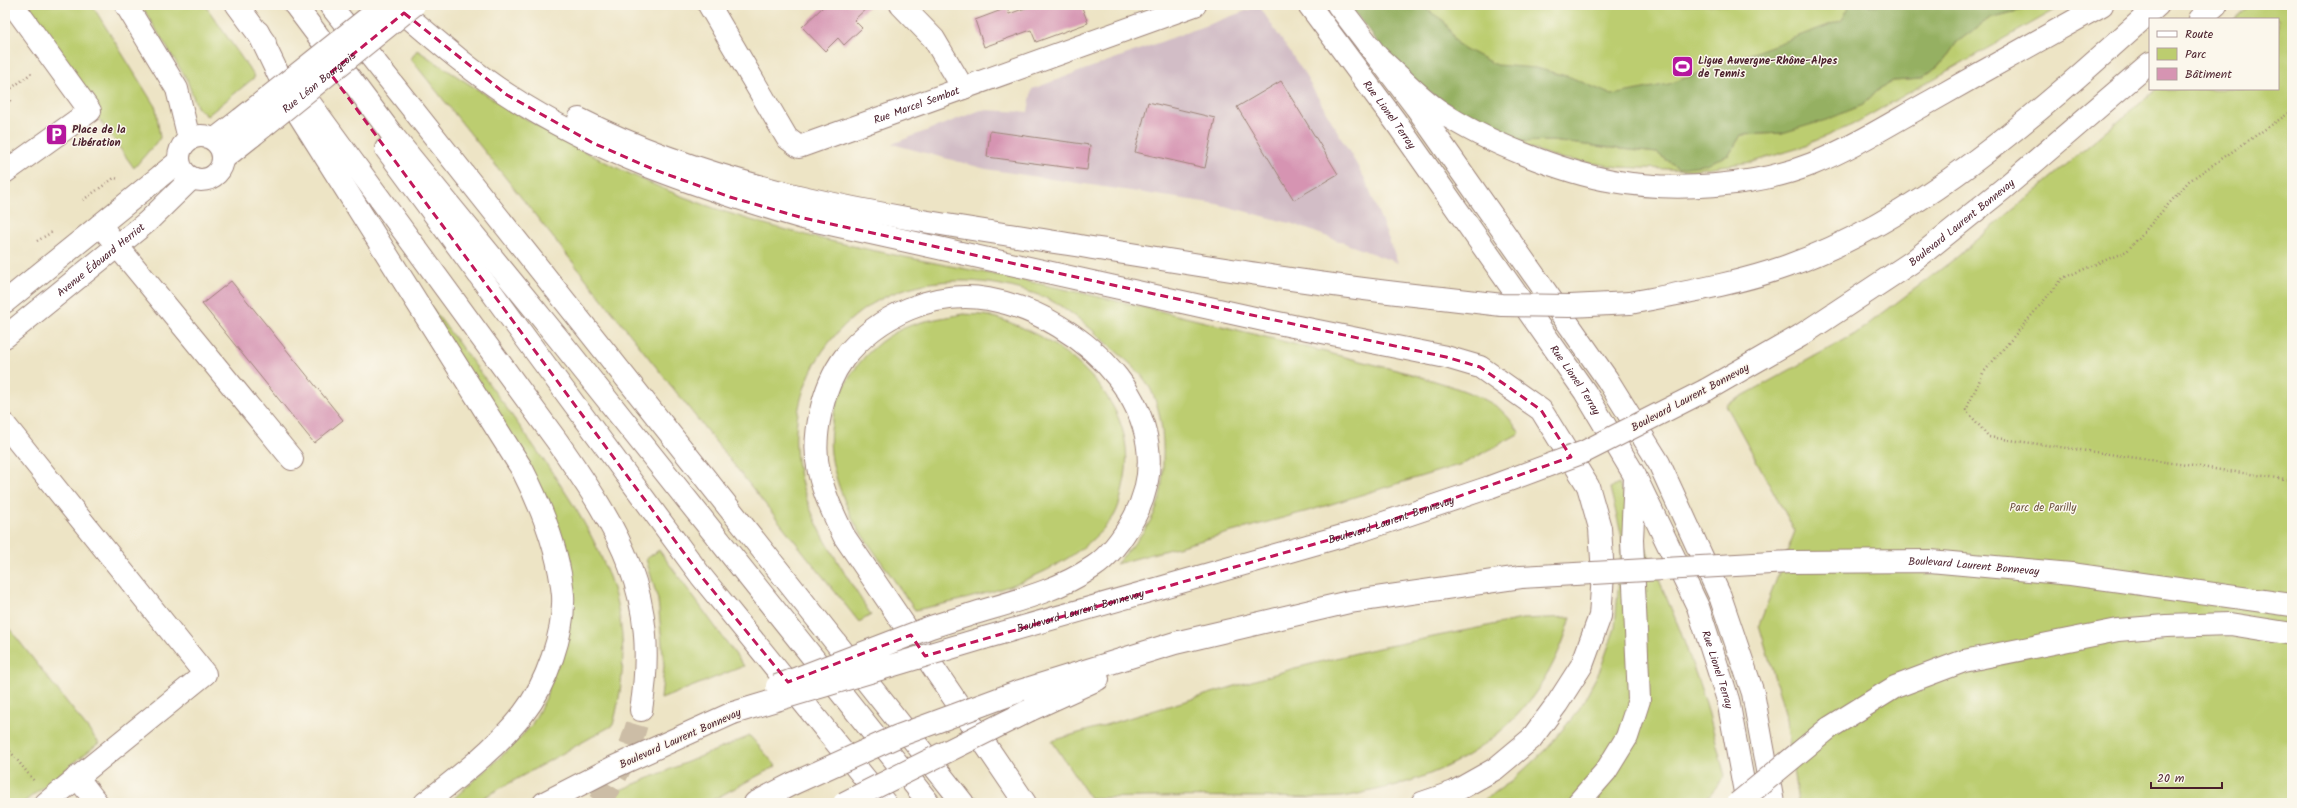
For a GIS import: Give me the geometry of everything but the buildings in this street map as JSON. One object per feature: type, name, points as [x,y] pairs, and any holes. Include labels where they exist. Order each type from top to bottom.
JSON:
[{"type":"main road","points":[[5,172],[90,111],[13,5]]},
{"type":"main road","points":[[126,5],[177,89],[189,139]]},
{"type":"main road","points":[[237,5],[595,495],[617,534],[632,569],[642,604],[647,640],[647,666],[641,710]]},
{"type":"main road","points":[[280,5],[701,576],[886,803]]},
{"type":"main road","points":[[295,5],[394,137],[558,338],[929,803]]},
{"type":"main road","points":[[330,5],[963,803]]},
{"type":"main road","name":"Rue Léon Bourgeois","points":[[247,128],[384,5]]},
{"type":"main road","points":[[394,5],[433,38],[507,95],[550,121],[593,143],[655,170],[730,197],[803,218],[1268,321],[1446,357],[1480,367],[1541,410],[1562,441],[1590,493],[1600,528],[1603,575],[1600,616],[1582,665],[1557,704],[1531,739],[1495,769],[1454,792],[1422,803]]},
{"type":"main road","name":"Rue Léon Bourgeois","points":[[218,149],[414,5]]},
{"type":"main road","name":"Rue Marcel Sembat","points":[[709,5],[787,138],[799,148],[1195,5]]},
{"type":"main road","points":[[901,5],[934,39],[963,88]]},
{"type":"main road","name":"Rue Lionel Terray","points":[[1309,5],[1395,121],[1580,386],[1636,476],[1698,607],[1728,700],[1747,803]]},
{"type":"main road","points":[[1338,5],[1416,106],[1602,373],[1659,463],[1720,596],[1753,693],[1773,803]]},
{"type":"main road","points":[[1377,56],[1441,112],[1502,144],[1555,165],[1612,181],[1668,186],[1724,184],[1775,174],[1811,164],[1859,142],[2102,5]]},
{"type":"main road","points":[[433,38],[558,108],[601,130],[663,155],[735,180],[811,200],[913,220],[1327,285],[1502,305],[1570,306],[1630,303],[1708,288],[1787,266],[1855,237],[1908,207],[1993,145],[2088,68],[2158,5]]},
{"type":"main road","points":[[2201,18],[2216,5]]},
{"type":"main road","points":[[258,32],[294,107],[522,469],[535,493],[558,559],[563,596],[560,627],[550,662],[539,689],[523,713],[496,744],[425,803]]},
{"type":"main road","name":"Boulevard Laurent Bonnevay","points":[[544,803],[730,709],[1360,531],[1490,487],[1584,452],[1706,390],[1800,336],[1912,262],[2004,189],[2149,64]]},
{"type":"main road","points":[[201,135],[218,149],[222,165],[213,176],[206,179],[192,178],[186,174],[179,161],[181,149],[189,139],[201,135]]},
{"type":"main road","points":[[5,302],[179,161]]},
{"type":"main road","name":"Avenue Édouard Herriot","points":[[5,337],[148,222],[192,178]]},
{"type":"main road","points":[[100,225],[292,459]]},
{"type":"main road","points":[[730,709],[931,627],[1062,585],[1099,562],[1112,550],[1128,528],[1139,508],[1147,485],[1149,446],[1141,416],[1129,393],[1119,378],[1100,358],[1077,338],[1055,325],[1011,305],[987,299],[958,298],[932,301],[909,308],[871,329],[852,348],[829,384],[819,416],[818,470],[826,499],[844,536],[1025,803]]},
{"type":"main road","points":[[5,425],[205,674],[47,802]]},
{"type":"main road","points":[[1578,803],[1606,771],[1627,737],[1640,700],[1632,540],[1636,476]]},
{"type":"main road","name":"Boulevard Laurent Bonnevay","points":[[755,803],[792,784],[898,736],[1017,692],[1174,643],[1349,602],[1521,577],[1791,562],[1930,561],[2071,574],[2292,605]]},
{"type":"main road","points":[[1738,803],[1829,728],[1895,687],[1971,659],[2118,630],[2166,626],[2230,624],[2292,634]]},
{"type":"main road","points":[[844,803],[1030,710],[1174,643]]},
{"type":"main road","points":[[77,777],[97,803]]},
{"type":"path","points":[[11,102],[5,94],[31,74]]},
{"type":"path","points":[[2292,111],[2189,181],[2127,251],[2063,278],[1983,373],[1966,410],[1989,437],[2292,480]]},
{"type":"path","points":[[83,200],[97,190]]},
{"type":"path","points":[[5,745],[47,802]]},
{"type":"highlighted area","points":[[404,13],[507,95],[593,143],[655,170],[730,197],[803,218],[1446,357],[1480,367],[1541,410],[1571,457],[1360,531],[925,656],[911,635],[788,682],[701,576],[330,73]]},
{"type":"shaded area","points":[[1259,6],[1302,70],[1365,179],[1398,263],[1293,224],[1217,204],[986,169],[892,144],[981,110],[1028,112],[1032,89]]},
{"type":"green space","points":[[17,5],[92,5],[156,108],[160,138],[134,168]]},
{"type":"green space","points":[[141,5],[205,5],[255,77],[207,116],[197,107],[187,80]]},
{"type":"green space","points":[[1349,5],[1420,5],[1444,21],[1458,45],[1496,65],[1536,68],[1570,77],[1612,95],[1669,84],[1842,20],[1850,5],[2040,5],[1990,18],[1957,42],[1944,61],[1921,79],[1893,81],[1877,90],[1863,105],[1826,120],[1782,133],[1741,135],[1729,155],[1703,165],[1678,168],[1657,153],[1551,141],[1513,142],[1428,92],[1391,59]]},
{"type":"green space","name":"Ligue Auvergne-Rhône-Alpes de Tennis","points":[[1392,5],[2000,5],[1843,96],[1543,97]]},
{"type":"green space","points":[[2040,5],[2064,5],[1852,125],[1796,149],[1752,162],[1690,170],[1618,167],[1558,158],[1513,142],[1551,141],[1657,153],[1678,168],[1729,155],[1741,135],[1782,133],[1863,105],[1877,90],[1893,81],[1921,79],[1944,61],[1957,42],[1990,18]]},
{"type":"green space","name":"Parc de Parilly","points":[[2250,5],[2292,5],[2292,803],[1798,803],[1785,713],[1759,625],[1795,531],[1726,405],[1855,334],[1957,257],[2155,90],[2279,90],[2279,18],[2235,18]]},
{"type":"green space","points":[[417,50],[513,111],[580,149],[649,182],[684,197],[726,212],[813,237],[903,257],[1036,283],[1128,304],[1404,372],[1456,388],[1483,399],[1505,413],[1520,433],[1465,463],[1315,509],[1116,564],[1138,539],[1147,526],[1155,512],[1162,486],[1163,451],[1161,423],[1154,396],[1142,376],[1093,330],[1059,305],[1041,296],[1012,287],[982,282],[953,281],[925,284],[898,292],[872,304],[849,321],[828,344],[814,365],[800,403],[796,433],[797,461],[803,489],[813,515],[826,541],[871,615],[859,622],[411,59]]},
{"type":"green space","points":[[425,299],[516,420],[574,505],[592,538],[607,572],[618,606],[622,643],[621,682],[613,725],[474,803],[456,803],[453,799],[508,750],[531,726],[546,698],[570,575]]},
{"type":"green space","points":[[963,314],[990,316],[1019,326],[1044,339],[1068,355],[1090,375],[1107,397],[1120,422],[1126,449],[1125,477],[1117,511],[1114,516],[1092,540],[1070,557],[1021,582],[995,591],[915,610],[857,528],[846,504],[839,487],[832,462],[831,435],[833,416],[839,397],[859,363],[872,349],[887,337],[904,328],[918,323]]},
{"type":"green space","points":[[1619,484],[1680,630],[1706,703],[1725,776],[1703,803],[1480,803],[1513,780],[1546,749],[1578,711],[1600,670],[1615,628],[1622,538],[1610,488]]},
{"type":"green space","points":[[659,550],[744,666],[661,699],[664,666],[658,600],[646,559]]},
{"type":"green space","points":[[1571,617],[1559,651],[1543,682],[1523,709],[1500,732],[1473,752],[1444,768],[1411,781],[1376,790],[1350,796],[1330,798],[1090,798],[1052,741],[1295,668],[1369,650],[1522,619]]},
{"type":"green space","points":[[5,623],[99,743],[23,803],[5,803]]},
{"type":"green space","points":[[750,736],[776,766],[707,803],[589,803]]},
{"type":"tunnel","points":[[598,803],[613,782],[625,759],[641,710]]},
{"type":"place","name":"Ligue Auvergne-Rhône-Alpes de Tennis","points":[[1682,66]]},
{"type":"place","name":"Place de la Libération","points":[[57,135]]}]
